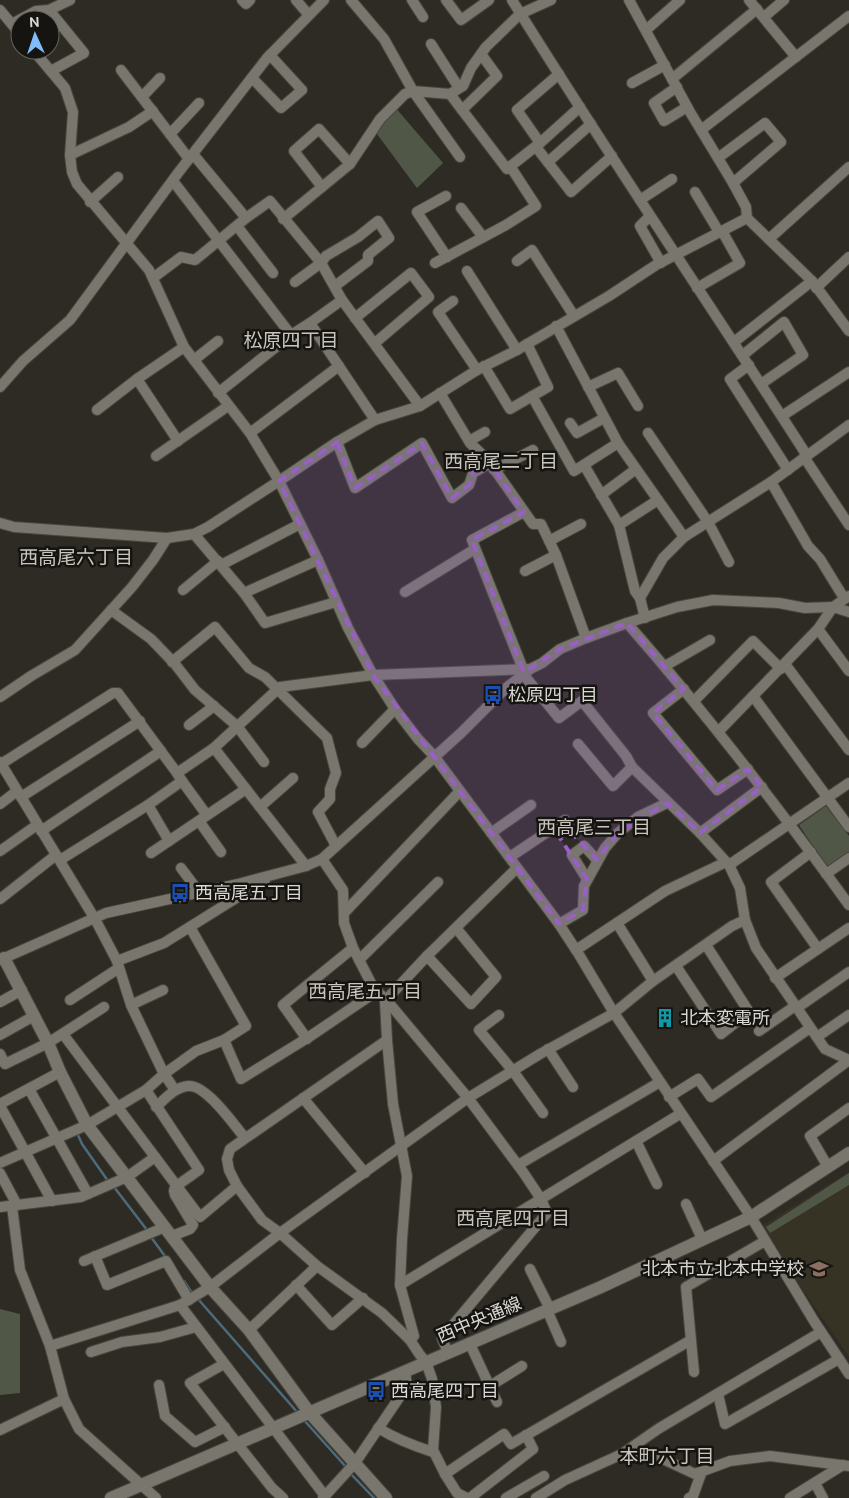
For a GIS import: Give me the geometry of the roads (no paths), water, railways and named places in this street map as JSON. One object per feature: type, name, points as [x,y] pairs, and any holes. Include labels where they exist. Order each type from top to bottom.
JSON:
[{"type":"street","points":[[49,10],[70,0]]},
{"type":"street","points":[[242,0],[246,4],[250,0]]},
{"type":"street","points":[[296,0],[308,14]]},
{"type":"street","points":[[0,386],[23,360],[70,320],[172,181],[270,55],[308,14],[324,0]]},
{"type":"street","points":[[351,0],[384,39],[414,91],[460,157]]},
{"type":"street","points":[[412,0],[423,17]]},
{"type":"street","points":[[446,0],[461,20],[489,0]]},
{"type":"street","points":[[512,0],[650,216],[782,416],[804,451],[806,460],[849,525]]},
{"type":"street","points":[[283,218],[350,164],[380,119],[405,94],[414,91],[454,91],[463,86],[471,68],[486,47],[520,14],[550,0]]},
{"type":"street","points":[[629,0],[687,107],[746,207],[747,218],[814,284],[849,331]]},
{"type":"street","points":[[646,30],[680,0]]},
{"type":"street","points":[[749,0],[796,57]]},
{"type":"street","points":[[764,17],[784,0]]},
{"type":"street","points":[[687,107],[664,121],[654,103],[756,9]]},
{"type":"street","points":[[0,10],[10,22]]},
{"type":"street","points":[[701,130],[849,16]]},
{"type":"street","points":[[51,71],[84,52],[60,23]]},
{"type":"street","points":[[431,44],[462,110],[507,169],[538,145],[580,107]]},
{"type":"street","points":[[462,110],[497,76],[481,54]]},
{"type":"street","points":[[252,78],[281,108],[302,90],[270,55]]},
{"type":"street","points":[[42,60],[65,88],[73,112],[70,155],[72,172],[77,184],[90,202],[149,270],[184,347],[250,434],[279,482],[373,675],[418,739],[434,756],[559,924],[614,1013],[751,1218],[849,1374]]},
{"type":"street","points":[[632,83],[665,65]]},
{"type":"street","points":[[121,70],[170,134],[246,218]]},
{"type":"street","points":[[558,74],[517,110],[548,162],[571,192],[612,156]]},
{"type":"street","points":[[142,97],[160,78]]},
{"type":"street","points":[[170,134],[199,103]]},
{"type":"street","points":[[70,155],[129,127],[153,111]]},
{"type":"street","points":[[718,158],[765,123],[781,142],[733,183]]},
{"type":"street","points":[[548,162],[591,124]]},
{"type":"street","points":[[322,187],[294,151],[319,129],[350,164]]},
{"type":"street","points":[[435,263],[536,206],[510,166]]},
{"type":"street","points":[[769,239],[848,169]]},
{"type":"street","points":[[90,202],[118,177]]},
{"type":"street","points":[[640,200],[672,179]]},
{"type":"street","points":[[172,181],[290,336]]},
{"type":"street","points":[[695,192],[740,263],[697,288]]},
{"type":"street","points":[[446,196],[417,212],[447,257]]},
{"type":"street","points":[[154,278],[181,257],[195,260],[270,201],[321,263],[342,300],[420,406]]},
{"type":"street","points":[[461,208],[483,237]]},
{"type":"street","points":[[650,216],[640,226],[661,263]]},
{"type":"street","points":[[0,523],[14,527],[167,538],[194,534],[279,482],[337,442],[375,420],[420,406],[480,368],[517,350],[661,263],[747,218]]},
{"type":"street","points":[[295,282],[321,263],[326,256],[358,237],[378,221],[389,238],[368,255],[368,261],[335,286]]},
{"type":"street","points":[[237,226],[273,273]]},
{"type":"street","points":[[517,262],[532,250],[574,316]]},
{"type":"street","points":[[734,342],[849,257]]},
{"type":"street","points":[[467,271],[517,350]]},
{"type":"street","points":[[355,318],[411,273],[429,297],[374,342]]},
{"type":"street","points":[[218,393],[290,336],[342,300]]},
{"type":"street","points":[[453,302],[438,312],[510,409],[548,387],[527,344]]},
{"type":"street","points":[[743,356],[784,322],[803,355],[761,384]]},
{"type":"street","points":[[310,323],[375,420]]},
{"type":"street","points":[[556,326],[618,442],[684,537]]},
{"type":"street","points":[[194,360],[218,341]]},
{"type":"street","points":[[97,410],[184,347]]},
{"type":"street","points":[[749,365],[730,379],[788,470]]},
{"type":"street","points":[[250,434],[339,366]]},
{"type":"street","points":[[782,416],[849,372]]},
{"type":"street","points":[[588,387],[618,373],[638,406]]},
{"type":"street","points":[[137,380],[178,441]]},
{"type":"street","points":[[440,394],[468,440],[492,467],[533,524],[541,524],[556,555],[586,638]]},
{"type":"street","points":[[532,396],[574,471],[618,442]]},
{"type":"street","points":[[156,456],[228,406]]},
{"type":"street","points":[[570,423],[577,433],[604,418]]},
{"type":"street","points":[[640,598],[663,558],[684,537],[771,482],[849,426]]},
{"type":"street","points":[[468,440],[485,432]]},
{"type":"street","points":[[648,433],[708,522],[730,562]]},
{"type":"street","points":[[337,442],[355,488],[422,443],[452,498],[469,485],[473,473],[533,450]]},
{"type":"street","points":[[584,465],[619,526],[635,591],[640,598],[645,618]]},
{"type":"street","points":[[601,495],[636,469]]},
{"type":"street","points":[[719,731],[818,629],[833,607],[847,597],[820,559],[808,546],[771,482]]},
{"type":"street","points":[[619,526],[658,500]]},
{"type":"street","points":[[524,512],[472,540],[525,671],[559,718],[582,701],[632,767],[700,833],[728,864],[740,888],[745,920],[756,948],[825,1049],[849,1060],[712,1161]]},
{"type":"street","points":[[183,590],[220,563],[300,524]]},
{"type":"street","points":[[549,541],[582,524]]},
{"type":"street","points":[[194,534],[244,593],[265,623],[336,602]]},
{"type":"street","points":[[0,697],[75,650],[153,560],[167,538]]},
{"type":"street","points":[[405,592],[475,548]]},
{"type":"street","points":[[525,571],[556,555]]},
{"type":"street","points":[[244,593],[318,560]]},
{"type":"street","points":[[386,1498],[309,1412],[249,1330],[210,1288],[87,1125],[22,990],[1,957],[106,913],[276,874],[306,866],[322,859],[525,671],[542,663],[560,649],[586,638],[677,607],[713,600],[779,603],[805,608],[833,607],[849,612]]},
{"type":"street","points":[[111,610],[151,639],[195,690],[237,726],[264,762]]},
{"type":"street","points":[[627,623],[719,731],[790,823],[849,905]]},
{"type":"street","points":[[172,662],[215,628],[249,668],[265,677],[327,738],[336,773],[330,789],[330,799],[318,812],[336,846]]},
{"type":"street","points":[[818,629],[849,671]]},
{"type":"street","points":[[665,666],[710,640]]},
{"type":"street","points":[[694,701],[753,641],[783,667],[849,750]]},
{"type":"street","points":[[0,899],[58,857],[148,805],[280,687],[373,675],[525,671]]},
{"type":"street","points":[[684,689],[653,713],[717,790],[748,769]]},
{"type":"street","points":[[176,1090],[164,1074],[131,1005],[118,965],[95,919],[0,763],[113,693],[118,693],[180,777],[221,852]]},
{"type":"street","points":[[753,696],[849,827]]},
{"type":"street","points":[[189,725],[214,706]]},
{"type":"street","points":[[362,743],[395,708]]},
{"type":"street","points":[[0,804],[140,721]]},
{"type":"street","points":[[578,744],[613,786],[632,767]]},
{"type":"street","points":[[214,748],[306,866]]},
{"type":"street","points":[[0,851],[161,751]]},
{"type":"street","points":[[260,807],[293,778]]},
{"type":"street","points":[[576,950],[665,891],[728,864],[849,783]]},
{"type":"street","points":[[700,833],[762,787]]},
{"type":"street","points":[[151,853],[246,789]]},
{"type":"street","points":[[344,913],[460,791]]},
{"type":"street","points":[[559,924],[583,910],[584,886],[587,879],[605,848],[618,833],[638,817],[668,803]]},
{"type":"street","points":[[148,805],[169,841]]},
{"type":"street","points":[[492,833],[531,805]]},
{"type":"street","points":[[510,857],[566,820]]},
{"type":"street","points":[[587,879],[572,855],[584,846],[597,860]]},
{"type":"street","points":[[811,852],[771,882],[818,949]]},
{"type":"street","points":[[826,874],[849,858]]},
{"type":"street","points":[[322,859],[342,890],[344,923],[353,948],[373,987],[468,1098],[518,1165],[541,1199],[547,1213],[442,1338],[448,1353]]},
{"type":"street","points":[[181,868],[199,892]]},
{"type":"street","points":[[410,1340],[414,1336],[400,1285],[407,1176],[393,1104],[385,1001],[427,956],[517,868]]},
{"type":"street","points":[[70,1000],[118,965],[164,943],[276,874]]},
{"type":"street","points":[[359,960],[438,882]]},
{"type":"street","points":[[50,1346],[185,1302],[210,1288],[280,1233],[468,1098],[614,1013],[653,981],[732,926],[745,920]]},
{"type":"street","points":[[617,922],[653,981]]},
{"type":"street","points":[[0,1163],[87,1125],[146,1090],[164,1074],[196,1051],[224,1040],[246,1026],[190,926]]},
{"type":"street","points":[[427,956],[471,1004],[496,977],[456,928]]},
{"type":"street","points":[[775,978],[849,928]]},
{"type":"street","points":[[676,966],[721,1034],[749,1012],[706,945]]},
{"type":"street","points":[[307,1039],[283,1005],[353,948]]},
{"type":"street","points":[[759,1032],[849,972]]},
{"type":"street","points":[[0,1002],[22,990]]},
{"type":"street","points":[[131,1005],[163,990]]},
{"type":"street","points":[[224,1040],[241,1078],[307,1039],[377,991]]},
{"type":"street","points":[[0,1054],[5,1064],[48,1043],[104,1007]]},
{"type":"street","points":[[817,1037],[849,1015]]},
{"type":"street","points":[[0,1034],[34,1016]]},
{"type":"street","points":[[499,1016],[479,1030],[513,1072],[543,1114]]},
{"type":"street","points":[[669,1097],[698,1079],[711,1097],[810,1028]]},
{"type":"street","points":[[63,1034],[200,1217],[236,1186]]},
{"type":"street","points":[[387,1040],[230,1149],[227,1159],[228,1170],[236,1186],[262,1220],[280,1233],[317,1266],[382,1313],[410,1340],[426,1362],[432,1379],[436,1407],[434,1452],[457,1493],[468,1498],[533,1449],[526,1435]]},
{"type":"street","points":[[548,1050],[573,1087]]},
{"type":"street","points":[[52,1201],[0,1105],[60,1072]]},
{"type":"street","points":[[518,1165],[660,1082]]},
{"type":"street","points":[[156,1107],[176,1090],[188,1086],[195,1087],[209,1096],[245,1138]]},
{"type":"street","points":[[29,1089],[88,1194]]},
{"type":"street","points":[[84,1261],[168,1231],[190,1229],[193,1224],[174,1191],[176,1186],[199,1170],[146,1090]]},
{"type":"street","points":[[302,1098],[365,1173]]},
{"type":"street","points":[[828,1167],[810,1136],[849,1108]]},
{"type":"street","points":[[400,1285],[680,1114]]},
{"type":"street","points":[[636,1141],[657,1184]]},
{"type":"street","name":"西中央通線","points":[[111,1498],[601,1287],[751,1218],[849,1153]]},
{"type":"street","points":[[0,1207],[81,1198],[127,1177],[155,1157]]},
{"type":"street","points":[[0,1173],[15,1206],[20,1270],[50,1346],[64,1399],[79,1429],[156,1498]]},
{"type":"street","points":[[686,1204],[702,1239]]},
{"type":"street","points":[[694,1372],[686,1287],[765,1241]]},
{"type":"street","points":[[95,1256],[107,1285],[166,1261],[196,1327],[324,1497],[355,1463],[407,1386],[405,1371]]},
{"type":"street","points":[[249,1330],[317,1266]]},
{"type":"street","points":[[530,1269],[561,1342]]},
{"type":"street","points":[[296,1285],[332,1325],[363,1298]]},
{"type":"street","points":[[91,1352],[122,1342],[160,1337],[196,1327]]},
{"type":"street","points":[[536,1498],[564,1480],[622,1454],[658,1429],[821,1332]]},
{"type":"street","points":[[445,1474],[504,1434],[511,1444],[691,1340]]},
{"type":"street","points":[[470,1344],[498,1402]]},
{"type":"street","points":[[718,1394],[725,1424],[839,1359]]},
{"type":"street","points":[[224,1364],[190,1383],[272,1488],[282,1498]]},
{"type":"street","points":[[490,1386],[522,1366]]},
{"type":"street","points":[[158,1385],[165,1416],[196,1442],[224,1426]]},
{"type":"street","points":[[0,1430],[64,1399]]},
{"type":"street","points":[[378,1428],[388,1435],[411,1445],[434,1452]]},
{"type":"street","points":[[622,1454],[648,1452],[695,1474],[730,1461],[770,1456],[846,1465]]},
{"type":"street","points":[[790,1498],[846,1465]]},
{"type":"street","points":[[689,1498],[693,1496],[702,1471]]},
{"type":"street","points":[[506,1498],[544,1476]]},
{"type":"street","points":[[815,1484],[823,1498]]},
{"type":"waterway","points":[[78,1135],[82,1144],[108,1181]]},
{"type":"waterway","points":[[114,1187],[147,1230]]},
{"type":"waterway","points":[[151,1237],[167,1259]]},
{"type":"waterway","points":[[184,1281],[192,1293]]},
{"type":"waterway","points":[[198,1299],[298,1413]]},
{"type":"waterway","points":[[303,1419],[346,1467]]},
{"type":"waterway","points":[[349,1472],[374,1498]]},
{"type":"place","name":"松原四丁目","points":[[493,695]]},
{"type":"place","name":"西高尾五丁目","points":[[180,893]]},
{"type":"place","name":"北本変電所","points":[[665,1018]]},
{"type":"place","name":"北本市立北本中学校","points":[[819,1269]]},
{"type":"place","name":"西高尾四丁目","points":[[376,1391]]},
{"type":"district","name":"松原四丁目","points":[[291,340]]},
{"type":"district","name":"西高尾二丁目","points":[[501,461]]},
{"type":"district","name":"西高尾六丁目","points":[[76,557]]},
{"type":"district","name":"西高尾三丁目","points":[[594,827]]},
{"type":"district","name":"西高尾五丁目","points":[[365,991]]},
{"type":"district","name":"西高尾四丁目","points":[[513,1218]]},
{"type":"district","name":"本町六丁目","points":[[667,1456]]}]
